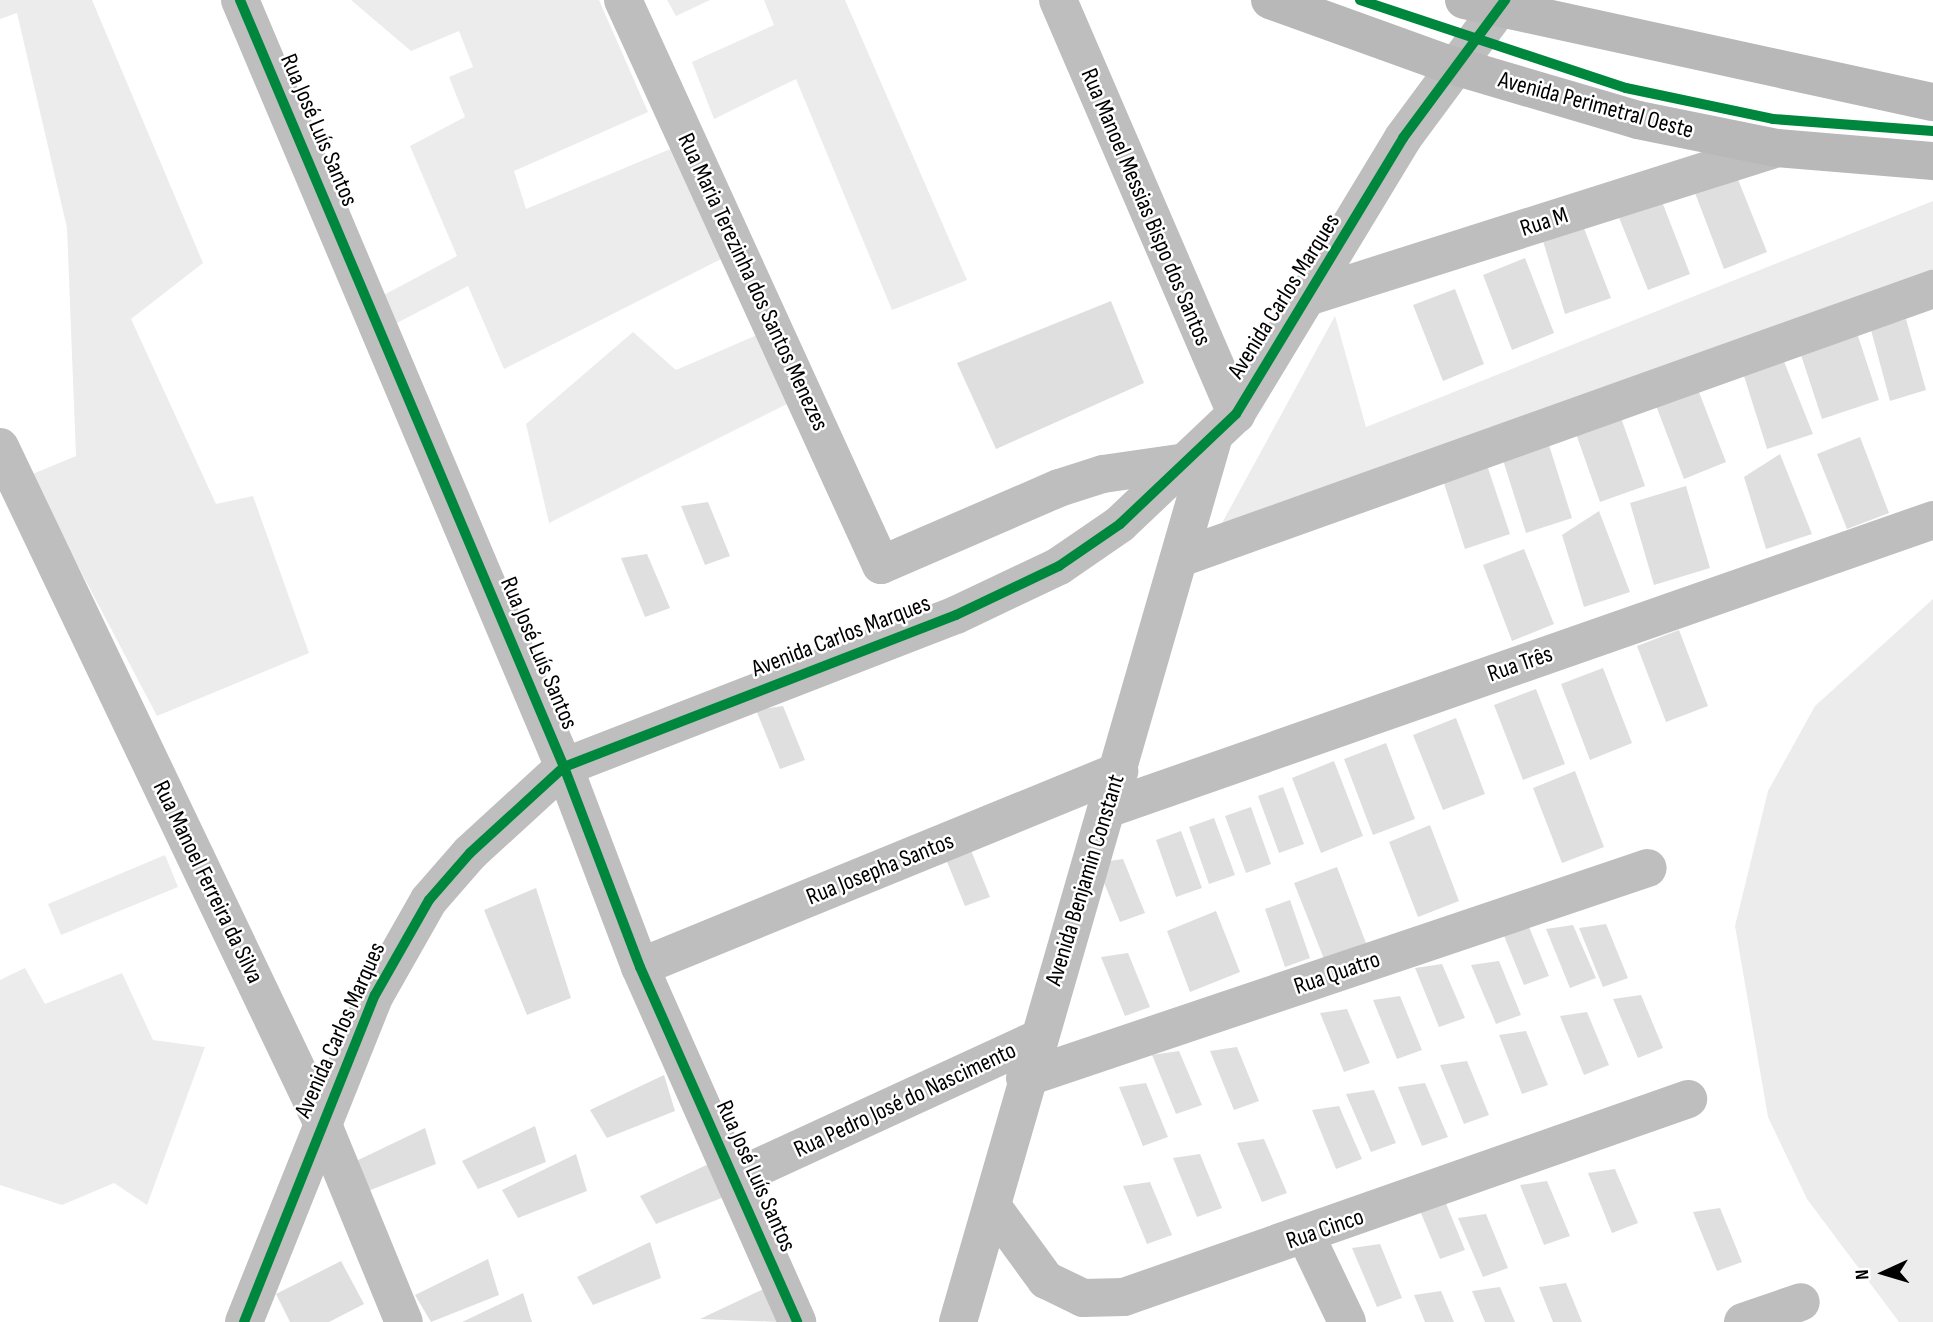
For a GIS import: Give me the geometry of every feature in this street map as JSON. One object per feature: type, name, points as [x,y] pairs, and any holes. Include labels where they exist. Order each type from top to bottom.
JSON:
[{"type":"main road","name":"Avenida Perimetral Oeste","points":[[1270,0],[1451,65],[1638,120],[1777,148],[1933,161]]},
{"type":"main road","points":[[1489,4],[1933,102]]},
{"type":"street","name":"Rua José Luís Santos","points":[[240,0],[564,767],[640,967],[797,1322]]},
{"type":"street","name":"Rua Maria Terezinha dos Santos Menezes","points":[[623,0],[881,565],[1059,488],[1211,438]]},
{"type":"street","name":"Rua Manoel Messias Bispo dos Santos","points":[[1058,0],[1211,438]]},
{"type":"street","name":"Avenida Carlos Marques","points":[[244,1322],[321,1120],[375,995],[429,900],[564,767],[1037,577],[1120,524],[1211,438],[1311,296],[1489,4]]},
{"type":"street","name":"Rua M","points":[[1311,296],[1777,148]]},
{"type":"street","points":[[1180,558],[1933,289]]},
{"type":"street","name":"Avenida Benjamin Constant","points":[[955,1319],[992,1206],[1037,1039],[1119,771],[1211,438]]},
{"type":"street","name":"Rua Manoel Ferreira da Silva","points":[[0,447],[321,1120],[404,1322]]},
{"type":"street","name":"Rua Três","points":[[1107,810],[1933,520]]},
{"type":"street","name":"Rua Josepha Santos","points":[[640,967],[1119,771]]},
{"type":"street","name":"Rua Quatro","points":[[1026,1078],[1648,868]]},
{"type":"street","name":"Rua Pedro José do Nascimento","points":[[735,1178],[1037,1039]]},
{"type":"street","name":"Rua Cinco","points":[[992,1206],[1046,1280],[1083,1298],[1124,1297],[1306,1236],[1688,1099]]},
{"type":"street","points":[[1306,1236],[1347,1322]]},
{"type":"street","points":[[1743,1322],[1801,1302]]},
{"type":"shaded area","points":[[0,0],[92,0],[203,263],[131,319],[216,504],[253,496],[309,653],[157,716],[30,475],[76,456],[67,228],[17,13],[0,19]]},
{"type":"shaded area","points":[[351,0],[599,0],[648,112],[514,171],[526,209],[675,147],[727,256],[504,369],[468,286],[395,324],[378,298],[457,256],[410,146],[465,117],[449,77],[473,67],[459,31],[411,51]]},
{"type":"shaded area","points":[[667,0],[710,0],[676,16]]},
{"type":"shaded area","points":[[764,0],[845,0],[967,280],[892,310],[796,79],[714,119],[692,62],[774,25]]},
{"type":"shaded area","points":[[1933,201],[1933,274],[1222,523],[1335,316],[1366,427]]},
{"type":"shaded area","points":[[633,332],[676,370],[757,335],[791,402],[549,523],[526,424]]},
{"type":"shaded area","points":[[1933,599],[1933,1322],[1899,1322],[1807,1199],[1768,1117],[1735,926],[1768,791],[1815,706]]},
{"type":"shaded area","points":[[165,855],[178,887],[61,935],[48,904]]},
{"type":"shaded area","points":[[25,968],[45,1004],[122,973],[153,1040],[205,1047],[147,1205],[114,1183],[62,1205],[0,1185],[0,980]]},
{"type":"building","points":[[1737,177],[1767,252],[1724,269],[1695,193]]},
{"type":"building","points":[[1661,199],[1690,274],[1648,290],[1618,215]]},
{"type":"building","points":[[1580,218],[1611,298],[1565,314],[1543,241]]},
{"type":"building","points":[[1525,258],[1554,333],[1512,350],[1483,275]]},
{"type":"building","points":[[1455,289],[1484,364],[1443,381],[1413,305]]},
{"type":"building","points":[[1111,301],[1144,383],[996,449],[957,363]]},
{"type":"building","points":[[1906,319],[1926,390],[1890,401],[1871,330]]},
{"type":"building","points":[[1857,333],[1879,400],[1822,419],[1800,352]]},
{"type":"building","points":[[1781,354],[1813,434],[1767,449],[1744,376]]},
{"type":"building","points":[[1697,387],[1726,462],[1684,479],[1655,403]]},
{"type":"building","points":[[1619,412],[1645,486],[1600,502],[1574,428]]},
{"type":"building","points":[[1860,437],[1889,513],[1847,529],[1817,454]]},
{"type":"building","points":[[1549,445],[1572,518],[1526,533],[1503,460]]},
{"type":"building","points":[[1780,454],[1812,534],[1766,549],[1744,477]]},
{"type":"building","points":[[1486,462],[1510,534],[1465,549],[1442,477]]},
{"type":"building","points":[[1686,486],[1710,568],[1654,585],[1630,503]]},
{"type":"building","points":[[708,502],[730,556],[705,565],[681,506]]},
{"type":"building","points":[[1599,511],[1630,592],[1584,607],[1562,535]]},
{"type":"building","points":[[1524,549],[1554,624],[1512,641],[1483,565]]},
{"type":"building","points":[[647,554],[670,608],[645,617],[621,558]]},
{"type":"building","points":[[1679,630],[1708,706],[1666,722],[1637,646]]},
{"type":"building","points":[[1603,668],[1632,743],[1590,760],[1561,684]]},
{"type":"building","points":[[1536,689],[1565,764],[1523,780],[1494,705]]},
{"type":"building","points":[[783,706],[805,760],[780,769],[756,710]]},
{"type":"building","points":[[1456,718],[1485,794],[1443,810],[1413,735]]},
{"type":"building","points":[[1386,743],[1415,819],[1373,835],[1344,759]]},
{"type":"building","points":[[1334,761],[1363,836],[1321,853],[1292,778]]},
{"type":"building","points":[[1575,771],[1604,847],[1562,863],[1533,788]]},
{"type":"building","points":[[1283,787],[1304,844],[1279,853],[1258,796]]},
{"type":"building","points":[[1251,807],[1271,864],[1246,873],[1225,816]]},
{"type":"building","points":[[1214,818],[1235,875],[1209,884],[1189,827]]},
{"type":"building","points":[[1430,825],[1459,901],[1418,917],[1389,842]]},
{"type":"building","points":[[1181,831],[1202,888],[1176,897],[1156,840]]},
{"type":"building","points":[[968,843],[990,897],[965,906],[941,847]]},
{"type":"building","points":[[1123,859],[1145,913],[1120,922],[1096,863]]},
{"type":"building","points":[[1337,867],[1366,943],[1324,959],[1294,883]]},
{"type":"building","points":[[536,888],[571,998],[527,1015],[484,910]]},
{"type":"building","points":[[1290,900],[1310,958],[1285,967],[1265,909]]},
{"type":"building","points":[[1216,911],[1240,972],[1190,992],[1167,931]]},
{"type":"building","points":[[1527,922],[1549,976],[1524,985],[1500,926]]},
{"type":"building","points":[[1606,924],[1628,978],[1603,987],[1579,928]]},
{"type":"building","points":[[1573,925],[1596,978],[1570,988],[1546,929]]},
{"type":"building","points":[[1128,953],[1150,1007],[1125,1016],[1101,957]]},
{"type":"building","points":[[1499,961],[1521,1015],[1496,1024],[1471,965]]},
{"type":"building","points":[[1442,964],[1465,1018],[1439,1027],[1415,968]]},
{"type":"building","points":[[1641,995],[1663,1048],[1638,1058],[1613,999]]},
{"type":"building","points":[[1400,996],[1422,1050],[1397,1059],[1373,1000]]},
{"type":"building","points":[[1347,1009],[1370,1063],[1344,1072],[1320,1013]]},
{"type":"building","points":[[1587,1012],[1609,1065],[1584,1075],[1560,1016]]},
{"type":"building","points":[[1526,1031],[1548,1085],[1522,1094],[1499,1035]]},
{"type":"building","points":[[1237,1047],[1259,1101],[1234,1110],[1210,1051]]},
{"type":"building","points":[[1179,1051],[1202,1105],[1176,1114],[1152,1055]]},
{"type":"building","points":[[1467,1061],[1489,1115],[1464,1124],[1440,1065]]},
{"type":"building","points":[[664,1075],[675,1111],[607,1138],[590,1110]]},
{"type":"building","points":[[1146,1083],[1168,1137],[1143,1146],[1119,1087]]},
{"type":"building","points":[[1425,1083],[1448,1137],[1422,1146],[1398,1087]]},
{"type":"building","points":[[1374,1090],[1396,1143],[1371,1152],[1346,1094]]},
{"type":"building","points":[[1339,1106],[1362,1159],[1336,1169],[1312,1110]]},
{"type":"building","points":[[535,1126],[546,1162],[478,1189],[462,1161]]},
{"type":"building","points":[[425,1128],[436,1164],[368,1191],[352,1163]]},
{"type":"building","points":[[1264,1139],[1287,1193],[1262,1202],[1237,1143]]},
{"type":"building","points":[[576,1154],[587,1191],[518,1218],[502,1190]]},
{"type":"building","points":[[1200,1154],[1222,1208],[1197,1217],[1173,1158]]},
{"type":"building","points":[[713,1162],[724,1197],[656,1224],[640,1196]]},
{"type":"building","points":[[1615,1169],[1638,1223],[1612,1233],[1588,1173]]},
{"type":"building","points":[[1547,1181],[1570,1236],[1544,1245],[1520,1185]]},
{"type":"building","points":[[1150,1182],[1172,1235],[1147,1244],[1123,1186]]},
{"type":"building","points":[[1443,1196],[1465,1250],[1440,1259],[1416,1201]]},
{"type":"building","points":[[1720,1208],[1742,1262],[1717,1271],[1693,1212]]},
{"type":"building","points":[[1486,1214],[1508,1268],[1483,1277],[1458,1218]]},
{"type":"building","points":[[650,1242],[661,1278],[593,1305],[577,1277]]},
{"type":"building","points":[[1380,1244],[1402,1298],[1377,1307],[1352,1248]]},
{"type":"building","points":[[488,1259],[499,1295],[431,1322],[415,1295]]},
{"type":"building","points":[[341,1261],[364,1304],[329,1322],[290,1322],[276,1294]]},
{"type":"building","points":[[1566,1283],[1582,1322],[1553,1322],[1539,1287]]},
{"type":"building","points":[[774,1284],[779,1322],[700,1319]]},
{"type":"building","points":[[1500,1287],[1515,1322],[1485,1322],[1472,1291]]},
{"type":"building","points":[[1441,1291],[1454,1322],[1425,1322],[1414,1295]]},
{"type":"building","points":[[523,1293],[532,1322],[462,1322]]},
{"type":"cycle path","points":[[240,0],[564,767],[640,967],[797,1322]]},
{"type":"cycle path","points":[[1360,0],[1626,88],[1773,119],[1933,131]]},
{"type":"cycle path","points":[[244,1322],[375,995],[429,900],[470,853],[564,767],[956,615],[1059,566],[1120,524],[1236,414],[1403,138],[1505,0]]}]
